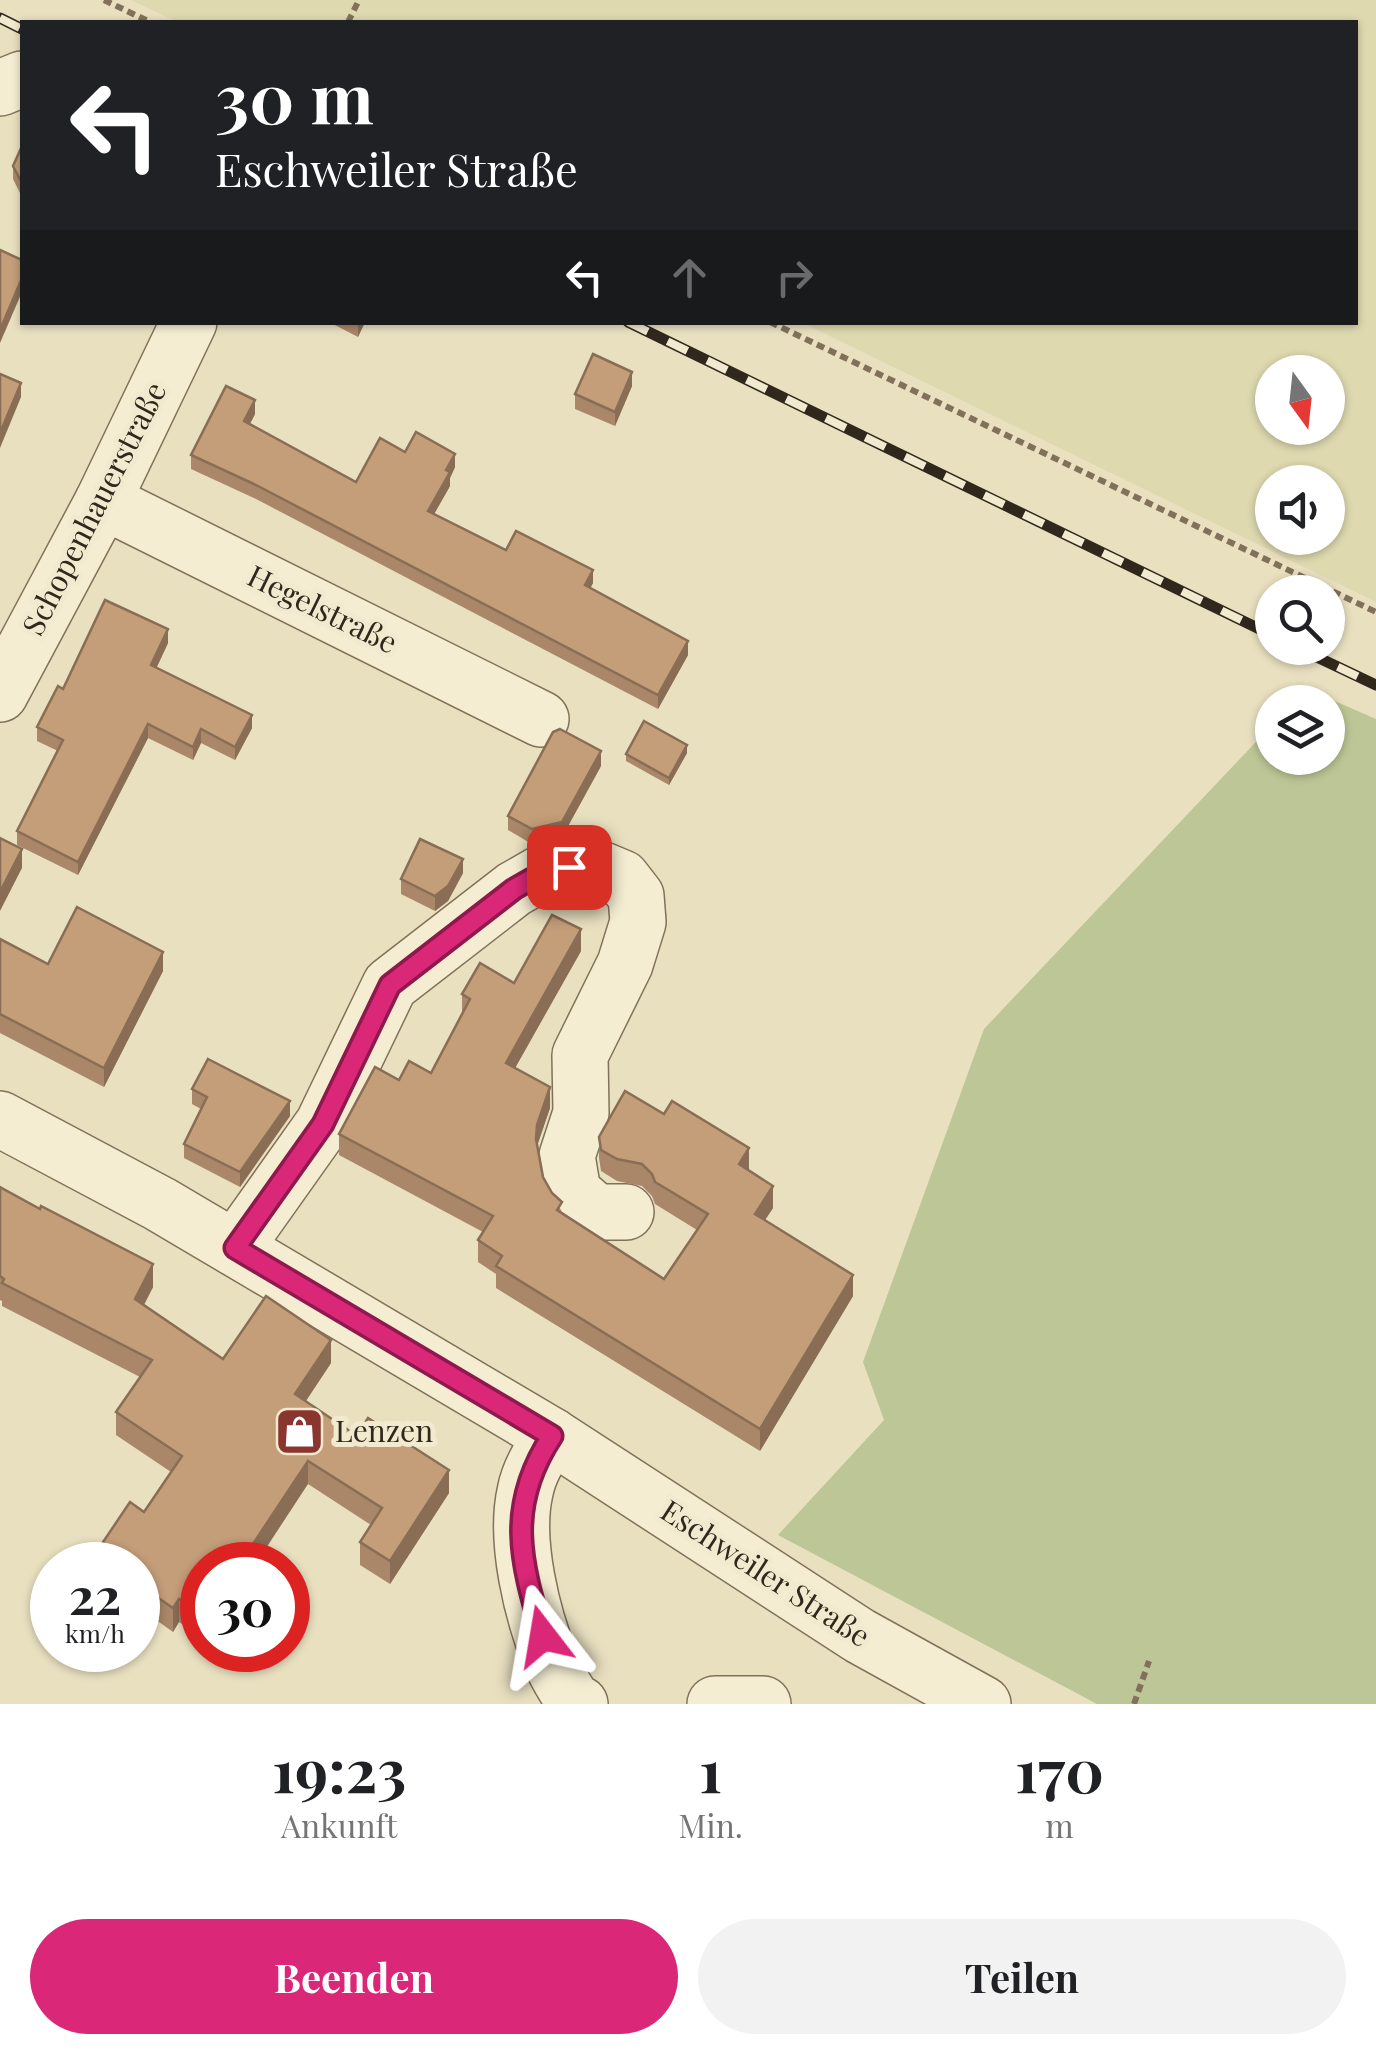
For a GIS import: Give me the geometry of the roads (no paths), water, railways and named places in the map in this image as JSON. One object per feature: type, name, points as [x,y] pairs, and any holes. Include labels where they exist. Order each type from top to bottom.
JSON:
[{"type":"street","name":"Schopenhauerstraße","points":[[0,694],[103,501],[188,325]]},
{"type":"street","name":"Hegelstraße","points":[[103,501],[541,719]]},
{"type":"street","points":[[235,1248],[323,1124],[390,985],[514,889],[542,873],[569,867],[598,868],[622,878],[636,896],[638,922],[625,964],[580,1055],[581,1113],[567,1156],[573,1192],[596,1212],[626,1212]]},
{"type":"street","name":"Eschweiler Straße","points":[[0,1119],[235,1248],[552,1436],[860,1636],[983,1704]]},
{"type":"street","points":[[552,1436],[532,1466],[524,1495],[522,1542],[551,1664],[574,1702],[580,1704]]},
{"type":"street","points":[[716,1704],[763,1704]]},
{"type":"railway","points":[[0,18],[20,28]]},
{"type":"railway","points":[[634,325],[1255,627]]},
{"type":"railway","points":[[1334,665],[1376,685]]},
{"type":"place","name":"Lenzen","points":[[300,1432]]}]
